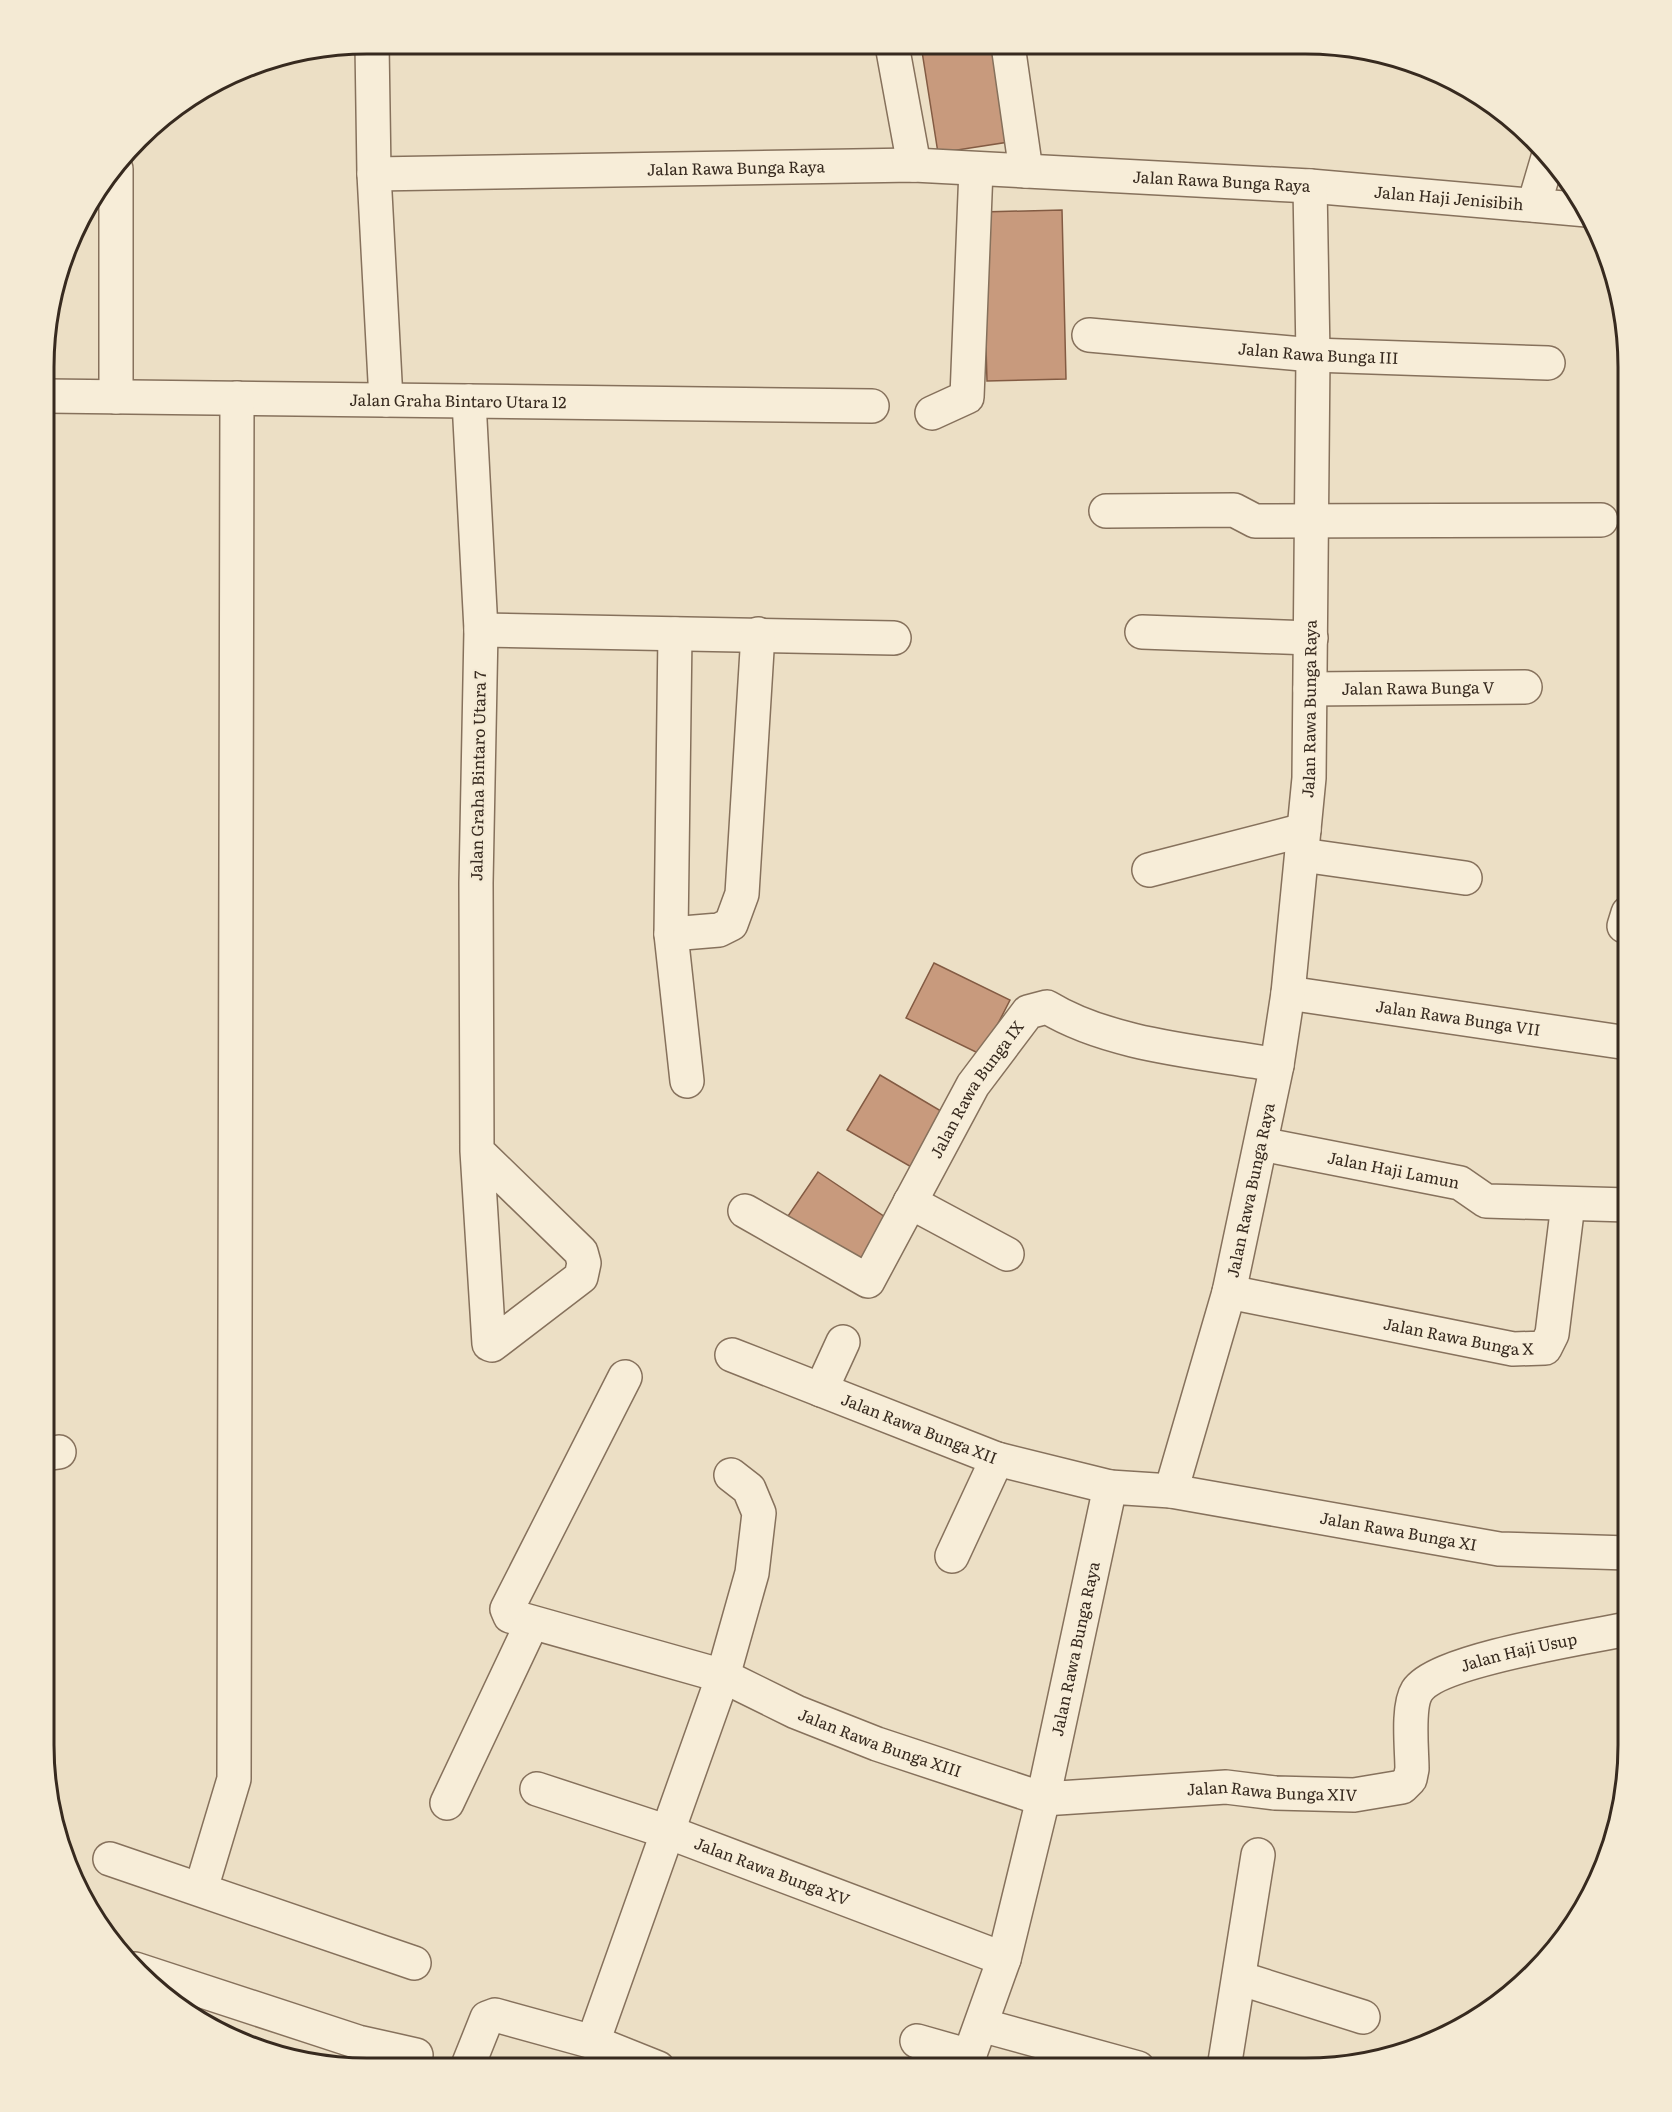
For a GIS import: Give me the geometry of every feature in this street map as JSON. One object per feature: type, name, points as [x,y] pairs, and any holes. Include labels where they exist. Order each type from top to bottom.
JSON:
[{"type":"street","points":[[372,54],[374,174],[386,400]]},
{"type":"street","points":[[894,54],[914,165]]},
{"type":"street","points":[[1009,54],[1026,171]]},
{"type":"street","name":"Jalan Rawa Bunga Raya","points":[[374,174],[914,165],[1310,186],[1313,355],[1309,778],[1288,993],[1277,1065],[1229,1292],[1171,1491]]},
{"type":"street","points":[[1534,205],[1545,167]]},
{"type":"street","points":[[932,413],[966,397],[976,169]]},
{"type":"street","points":[[116,180],[116,397]]},
{"type":"street","name":"Jalan Haji Jenisibih","points":[[1310,186],[1575,209]]},
{"type":"street","name":"Jalan Rawa Bunga III","points":[[1089,335],[1313,355],[1548,363]]},
{"type":"street","name":"Jalan Graha Bintaro Utara 12","points":[[54,396],[872,406]]},
{"type":"street","points":[[201,1889],[234,1779],[237,398]]},
{"type":"street","name":"Jalan Graha Bintaro Utara 7","points":[[469,401],[481,630],[476,883],[477,1151],[489,1344],[492,1346],[581,1277],[584,1263],[581,1252],[477,1151]]},
{"type":"street","points":[[1106,511],[1234,510],[1254,521],[1601,520]]},
{"type":"street","points":[[481,630],[894,638]]},
{"type":"street","points":[[1142,632],[1311,638]]},
{"type":"street","points":[[675,634],[671,934],[687,1081]]},
{"type":"street","points":[[671,934],[719,930],[731,924],[742,894],[758,634]]},
{"type":"street","name":"Jalan Rawa Bunga V","points":[[1310,689],[1525,687]]},
{"type":"street","points":[[1149,870],[1303,842],[1465,878]]},
{"type":"street","name":"Jalan Rawa Bunga VII","points":[[1288,993],[1618,1042]]},
{"type":"street","name":"Jalan Rawa Bunga IX","points":[[745,1211],[868,1281],[973,1085],[1028,1011],[1047,1007],[1060,1015],[1124,1038],[1277,1065]]},
{"type":"street","name":"Jalan Haji Lamun","points":[[1261,1144],[1460,1183],[1486,1202],[1618,1206]]},
{"type":"street","points":[[910,1202],[1007,1254]]},
{"type":"street","name":"Jalan Rawa Bunga X","points":[[1229,1292],[1513,1349],[1545,1348],[1552,1334],[1568,1204]]},
{"type":"street","points":[[821,1390],[843,1342]]},
{"type":"street","name":"Jalan Rawa Bunga XII","points":[[732,1355],[997,1459],[1110,1487]]},
{"type":"street","name":"Jalan Rawa Bunga XIII","points":[[625,1377],[507,1609],[510,1616],[723,1676],[796,1712],[877,1744],[1043,1799]]},
{"type":"street","points":[[952,1556],[997,1459]]},
{"type":"street","points":[[593,2042],[723,1676],[752,1573],[759,1513],[749,1489],[731,1475]]},
{"type":"street","points":[[1110,1487],[1171,1491]]},
{"type":"street","name":"Jalan Rawa Bunga Raya","points":[[969,2058],[1004,1959],[1043,1799],[1110,1487]]},
{"type":"street","name":"Jalan Rawa Bunga XI","points":[[1171,1491],[1499,1549],[1618,1553]]},
{"type":"street","points":[[447,1803],[532,1623]]},
{"type":"street","name":"Jalan Haji Usup","points":[[1416,1693],[1423,1684],[1451,1671],[1509,1653],[1618,1631]]},
{"type":"street","name":"Jalan Rawa Bunga XIV","points":[[1043,1799],[1226,1787],[1275,1793],[1343,1795],[1389,1791],[1401,1787],[1410,1779],[1412,1705],[1416,1693]]},
{"type":"street","name":"Jalan Rawa Bunga XV","points":[[537,1789],[668,1832],[1004,1959]]},
{"type":"street","points":[[1226,2058],[1258,1855]]},
{"type":"street","points":[[110,1859],[414,1963]]},
{"type":"street","points":[[157,1976],[358,2042],[416,2055]]},
{"type":"street","points":[[1239,1978],[1363,2018]]},
{"type":"street","points":[[471,2058],[487,2018],[495,2014],[593,2042],[633,2058]]},
{"type":"street","points":[[981,2025],[1101,2058]]},
{"type":"street","points":[[917,2041],[957,2058]]},
{"type":"building","points":[[922,54],[1001,54],[1015,141],[938,153]]},
{"type":"building","points":[[1062,210],[1066,379],[987,381],[982,212]]},
{"type":"building","points":[[934,963],[1010,1000],[982,1055],[906,1018]]},
{"type":"building","points":[[880,1075],[946,1114],[913,1168],[847,1130]]},
{"type":"building","points":[[818,1172],[888,1219],[856,1266],[786,1219]]}]
